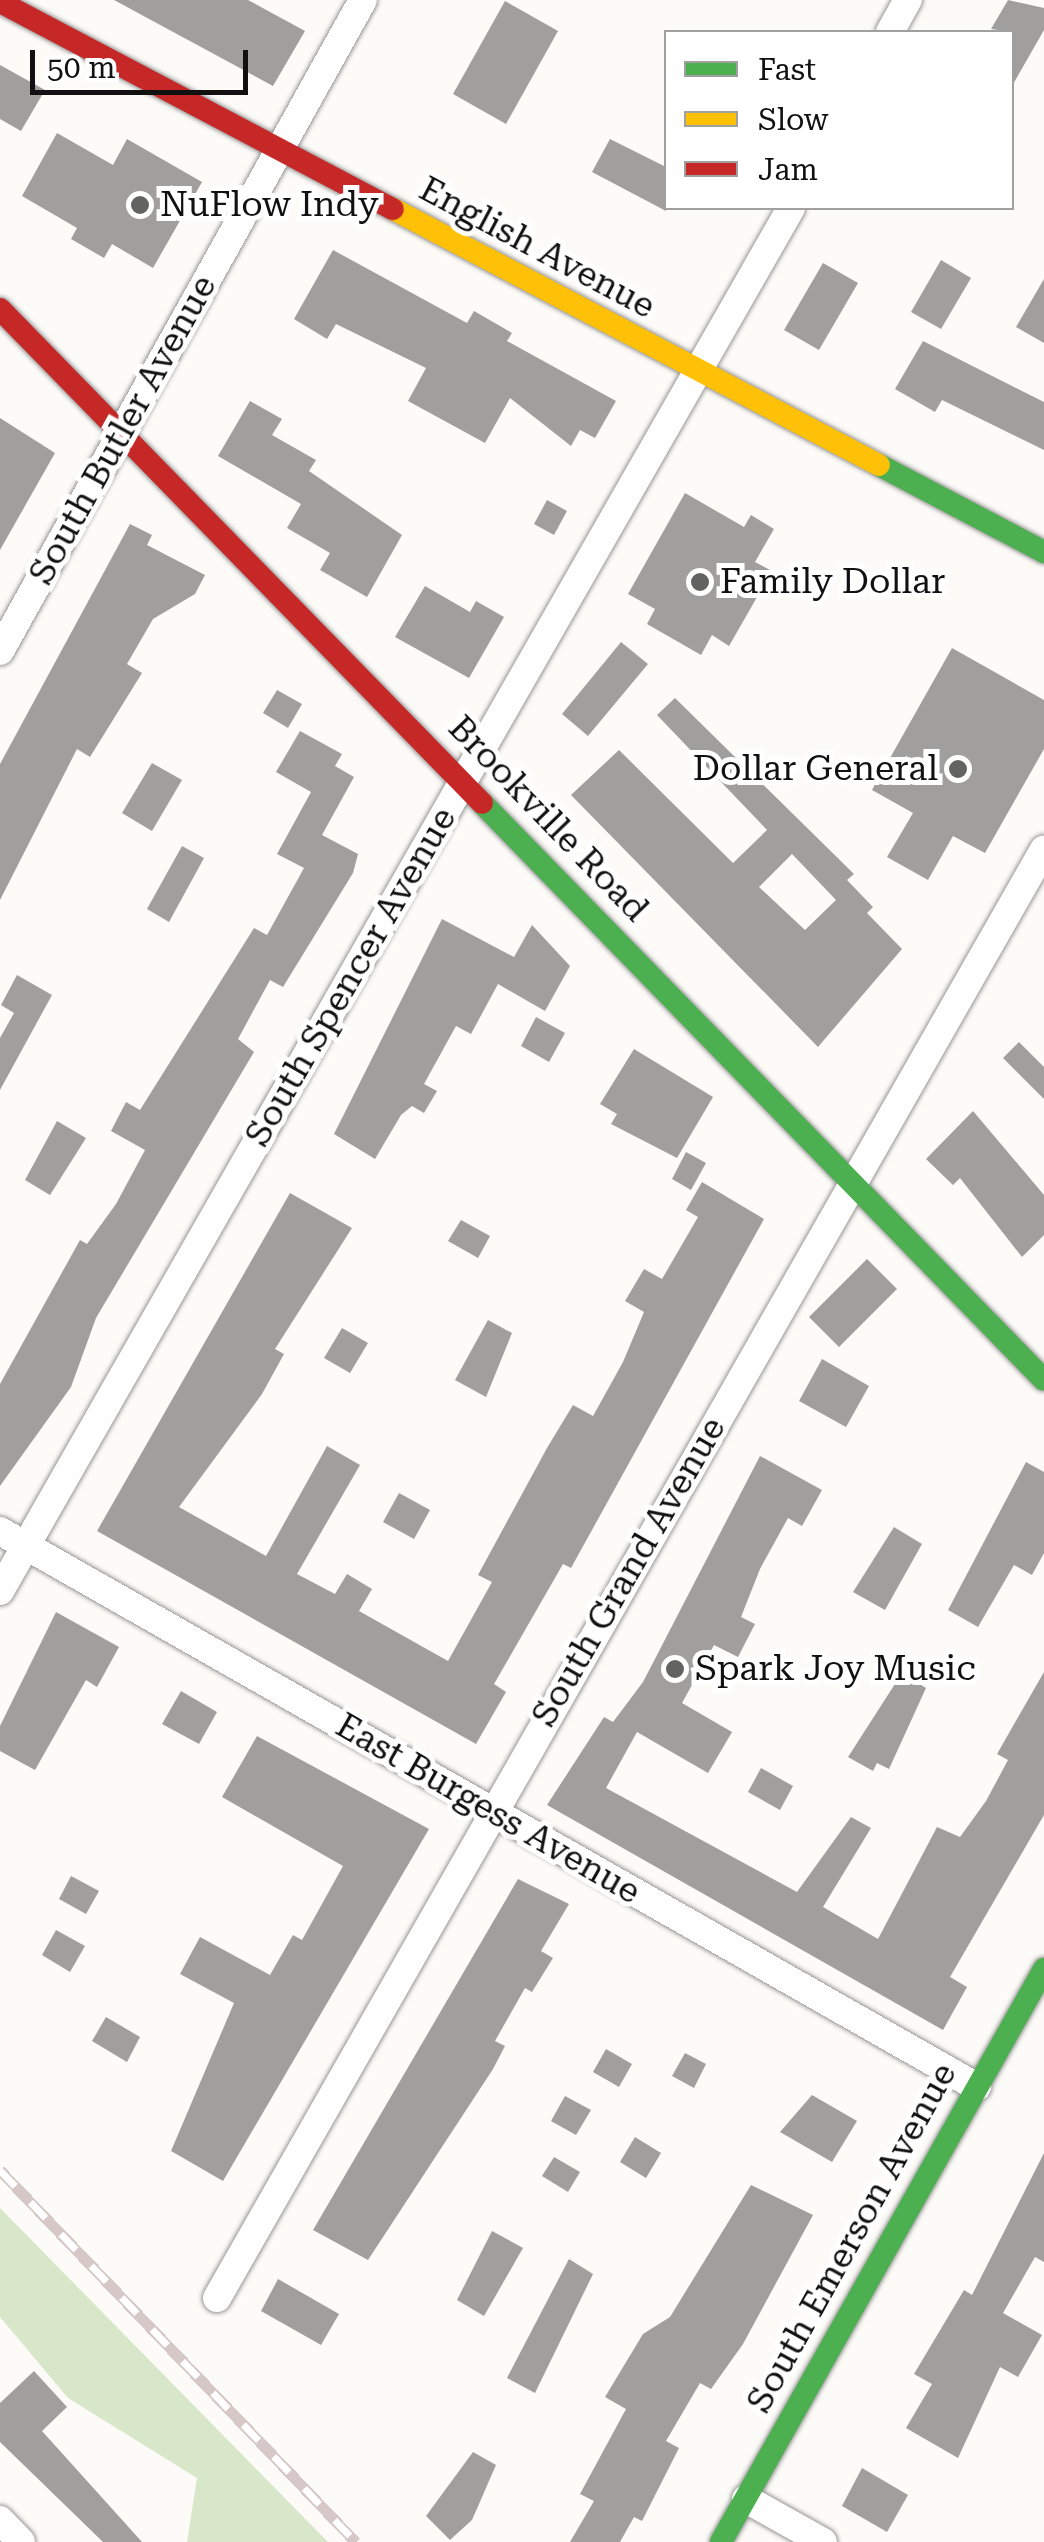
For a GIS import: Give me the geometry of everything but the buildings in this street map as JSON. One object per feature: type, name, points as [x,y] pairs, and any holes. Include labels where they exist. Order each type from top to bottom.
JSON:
[{"type":"main road","name":"English Avenue","points":[[0,2],[1044,552]]},
{"type":"main road","name":"Brookville Road","points":[[0,309],[1044,1380]]},
{"type":"main road","name":"South Emerson Avenue","points":[[721,2542],[1044,1969]]},
{"type":"street","name":"South Butler Avenue","points":[[0,651],[363,0]]},
{"type":"street","points":[[891,30],[908,0]]},
{"type":"street","name":"South Spencer Avenue","points":[[0,1591],[790,210]]},
{"type":"street","name":"South Grand Avenue","points":[[217,2298],[1044,848]]},
{"type":"street","name":"East Burgess Avenue","points":[[0,1531],[977,2086]]},
{"type":"street","points":[[746,2499],[823,2542]]},
{"type":"street","points":[[0,2520],[21,2542]]},
{"type":"green space","points":[[0,2208],[328,2542],[187,2542],[197,2478],[68,2398],[0,2317]]},
{"type":"railway","points":[[0,2170],[356,2542]]},
{"type":"traffic: fast","points":[[879,465],[1044,552]]},
{"type":"traffic: fast","points":[[482,803],[1044,1380]]},
{"type":"traffic: fast","points":[[721,2542],[1044,1969]]},
{"type":"traffic: slow","points":[[393,209],[879,465]]},
{"type":"traffic: jam","points":[[0,2],[393,209]]},
{"type":"traffic: jam","points":[[0,309],[482,803]]},
{"type":"place","name":"NuFlow Indy","points":[[140,205]]},
{"type":"place","name":"Family Dollar","points":[[700,582]]},
{"type":"place","name":"Dollar General","points":[[958,769]]},
{"type":"place","name":"Spark Joy Music","points":[[675,1669]]}]
